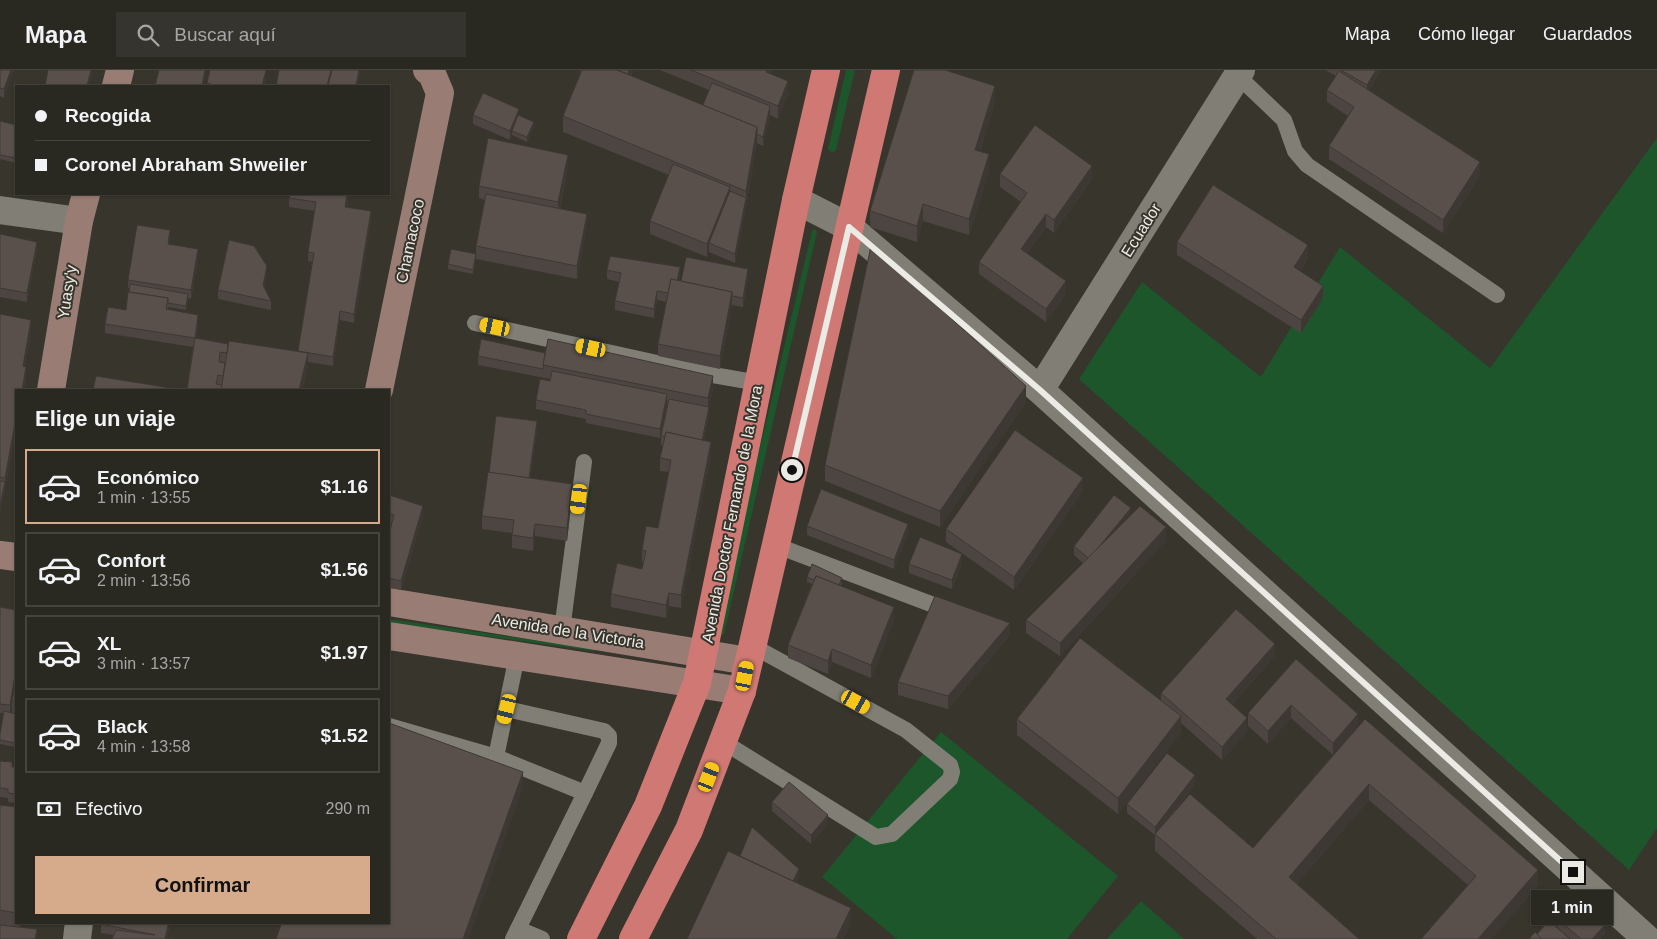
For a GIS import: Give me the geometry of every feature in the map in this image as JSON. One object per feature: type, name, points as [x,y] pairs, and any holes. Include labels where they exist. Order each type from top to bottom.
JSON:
[{"type":"highway","name":"Avenida Doctor Fernando de la Mora","points":[[581,939],[648,806],[697,683],[796,200],[826,70]]},
{"type":"highway","points":[[633,939],[689,830],[742,691],[774,545],[886,70]]},
{"type":"main road","points":[[116,85],[120,70]]},
{"type":"main road","name":"Chamacoco","points":[[379,389],[434,81]]},
{"type":"main road","name":"Yuasy'y","points":[[51,389],[79,222],[86,195]]},
{"type":"main road","points":[[0,555],[15,557]]},
{"type":"main road","name":"Avenida de la Victoria","points":[[390,602],[704,653],[749,653]]},
{"type":"main road","name":"Avenida de la Victoria","points":[[390,636],[742,691]]},
{"type":"street","name":"Ecuador","points":[[1040,390],[1239,73]]},
{"type":"street","points":[[796,200],[849,227],[1040,390],[1647,939]]},
{"type":"street","points":[[0,210],[79,222]]},
{"type":"street","points":[[77,939],[79,924]]},
{"type":"lane","points":[[1239,73],[1284,120],[1294,150],[1307,165],[1497,295]]},
{"type":"lane","points":[[475,323],[707,374],[759,383]]},
{"type":"lane","points":[[562,630],[584,462]]},
{"type":"lane","points":[[774,545],[931,604]]},
{"type":"lane","points":[[722,741],[876,837],[892,834],[950,779],[952,772],[950,765],[906,730],[749,653]]},
{"type":"lane","points":[[496,757],[517,656]]},
{"type":"lane","points":[[507,709],[604,731],[609,736],[609,743],[515,934],[542,939]]},
{"type":"lane","points":[[390,726],[496,757],[585,793]]},
{"type":"green space","points":[[846,70],[855,70],[836,150],[832,153],[828,149]]},
{"type":"green space","points":[[1657,138],[1657,828],[1629,870],[1079,379],[1142,282],[1261,377],[1340,247],[1490,368]]},
{"type":"green space","points":[[814,229],[817,232],[724,634],[720,637],[716,631]]},
{"type":"green space","points":[[390,619],[594,649],[595,651],[390,623]]},
{"type":"green space","points":[[941,732],[1118,876],[1067,939],[897,939],[822,877]]},
{"type":"green space","points":[[1141,901],[1184,939],[1107,939]]},
{"type":"building","points":[[0,70],[11,70],[4,89],[0,88]]},
{"type":"building","points":[[48,70],[91,70],[87,85],[45,85]]},
{"type":"building","points":[[159,70],[205,70],[202,85],[155,85]]},
{"type":"building","points":[[210,70],[266,70],[262,85],[214,85],[207,83]]},
{"type":"building","points":[[279,70],[331,70],[327,85],[276,85]]},
{"type":"building","points":[[332,70],[359,70],[356,85],[328,85]]},
{"type":"building","points":[[582,70],[617,70],[757,127],[746,191],[563,116]]},
{"type":"building","points":[[617,70],[629,70],[628,74]]},
{"type":"building","points":[[691,70],[767,70],[766,72],[788,81],[778,106]]},
{"type":"building","points":[[914,70],[945,70],[995,86],[975,150],[989,154],[969,219],[923,204],[917,226],[870,211]]},
{"type":"building","points":[[1341,70],[1376,70],[1367,85]]},
{"type":"building","points":[[1339,71],[1480,162],[1443,220],[1329,146],[1354,107],[1327,90]]},
{"type":"building","points":[[712,83],[770,106],[763,137],[757,134],[757,127],[703,105]]},
{"type":"building","points":[[483,93],[519,109],[510,131],[473,115]]},
{"type":"building","points":[[518,115],[534,122],[527,137],[512,131]]},
{"type":"building","points":[[0,121],[15,125],[15,158],[0,155]]},
{"type":"building","points":[[1035,125],[1092,166],[1054,220],[1046,214],[1021,249],[1066,281],[1046,309],[979,262],[1027,193],[1000,174]]},
{"type":"building","points":[[488,138],[568,155],[558,202],[479,186]]},
{"type":"building","points":[[673,164],[730,187],[707,244],[650,221]]},
{"type":"building","points":[[1213,185],[1308,245],[1294,267],[1323,286],[1301,320],[1177,242]]},
{"type":"building","points":[[730,191],[746,198],[735,254],[709,243]]},
{"type":"building","points":[[486,194],[587,214],[577,266],[476,246]]},
{"type":"building","points":[[290,195],[347,195],[345,207],[371,211],[354,314],[340,311],[333,357],[298,351],[314,253],[308,252],[316,202],[289,198]]},
{"type":"building","points":[[137,225],[170,230],[168,244],[198,249],[191,290],[128,280]]},
{"type":"building","points":[[0,234],[37,242],[27,293],[0,288]]},
{"type":"building","points":[[229,240],[254,246],[267,266],[263,285],[271,301],[218,290]]},
{"type":"building","points":[[871,246],[1026,386],[940,511],[825,465]]},
{"type":"building","points":[[451,249],[476,254],[473,270],[448,264]]},
{"type":"building","points":[[610,256],[680,267],[677,281],[671,279],[668,293],[657,291],[654,309],[615,301],[621,273],[607,270]]},
{"type":"building","points":[[686,257],[748,269],[743,298],[732,296],[732,292],[681,281]]},
{"type":"building","points":[[671,279],[732,292],[720,356],[658,344]]},
{"type":"building","points":[[130,284],[188,294],[186,306],[168,303],[168,298],[129,292]]},
{"type":"building","points":[[128,292],[168,298],[166,309],[198,315],[195,338],[105,324],[108,307],[126,310]]},
{"type":"building","points":[[0,314],[31,320],[23,366],[26,367],[22,389],[15,389],[15,423],[5,478],[0,477]]},
{"type":"building","points":[[195,338],[228,344],[227,353],[220,352],[219,362],[225,363],[223,376],[218,375],[216,384],[222,385],[221,389],[187,389]]},
{"type":"building","points":[[481,339],[545,353],[543,369],[478,356]]},
{"type":"building","points":[[548,339],[713,376],[708,398],[543,365]]},
{"type":"building","points":[[229,341],[308,353],[299,389],[221,389]]},
{"type":"building","points":[[552,371],[667,394],[660,429],[586,414],[586,410],[536,400],[540,379],[550,381]]},
{"type":"building","points":[[96,376],[177,389],[93,389]]},
{"type":"building","points":[[669,399],[709,407],[702,440],[666,432],[665,436],[661,436]]},
{"type":"building","points":[[496,416],[537,421],[529,478],[489,473]]},
{"type":"building","points":[[1015,430],[1083,478],[1014,577],[946,529]]},
{"type":"building","points":[[666,432],[711,442],[681,595],[669,593],[666,605],[611,594],[617,563],[642,569],[646,551],[642,550],[646,526],[658,528],[671,460],[660,458]]},
{"type":"building","points":[[488,472],[572,484],[567,528],[535,524],[533,538],[512,535],[514,520],[482,516]]},
{"type":"building","points":[[0,481],[5,482],[0,505]]},
{"type":"building","points":[[821,489],[908,524],[894,560],[807,526]]},
{"type":"building","points":[[390,495],[423,506],[401,581],[390,578],[390,530],[394,515],[390,513]]},
{"type":"building","points":[[1114,495],[1131,508],[1088,558],[1074,546]]},
{"type":"building","points":[[1140,506],[1166,527],[1060,643],[1026,620]]},
{"type":"building","points":[[920,537],[962,554],[952,580],[909,564]]},
{"type":"building","points":[[812,564],[842,578],[839,585],[816,576],[814,580],[807,577]]},
{"type":"building","points":[[816,576],[894,607],[871,665],[832,649],[828,661],[788,645]]},
{"type":"building","points":[[935,596],[1010,623],[948,696],[898,682]]},
{"type":"building","points":[[0,607],[15,610],[15,675],[10,705],[0,704]]},
{"type":"building","points":[[1236,609],[1275,644],[1226,699],[1247,718],[1222,747],[1161,693]]},
{"type":"building","points":[[1080,638],[1181,716],[1118,798],[1017,719]]},
{"type":"building","points":[[1296,659],[1358,714],[1333,743],[1291,705],[1268,731],[1248,713]]},
{"type":"building","points":[[15,684],[15,702],[12,701]]},
{"type":"building","points":[[4,711],[15,714],[15,743],[0,740]]},
{"type":"building","points":[[1365,719],[1538,870],[1478,939],[1421,939],[1476,876],[1369,784],[1289,877],[1359,939],[1276,939],[1155,834],[1190,794],[1253,848]]},
{"type":"building","points":[[390,723],[523,772],[463,939],[276,939],[281,924],[390,924]]},
{"type":"building","points":[[1167,753],[1195,775],[1155,827],[1127,804]]},
{"type":"building","points":[[0,761],[12,762],[12,767],[15,767],[15,794],[8,793],[8,789],[0,788]]},
{"type":"building","points":[[789,782],[828,815],[811,835],[772,802]]},
{"type":"building","points":[[0,805],[15,807],[15,913],[0,910]]},
{"type":"building","points":[[752,827],[799,869],[793,881],[740,856]]},
{"type":"building","points":[[728,851],[851,908],[836,939],[687,939]]},
{"type":"building","points":[[1568,893],[1605,925],[1592,939],[1581,939],[1551,913]]},
{"type":"building","points":[[1549,921],[1570,939],[1542,939],[1537,934]]},
{"type":"building","points":[[101,924],[168,924],[165,938],[174,939],[112,939],[116,930],[155,935]]},
{"type":"building","points":[[0,925],[37,929],[35,939],[0,939]]},
{"type":"building","points":[[1535,932],[1542,939],[1529,939]]},
{"type":"route","points":[[792,470],[849,227],[1040,390],[1573,872]]}]
